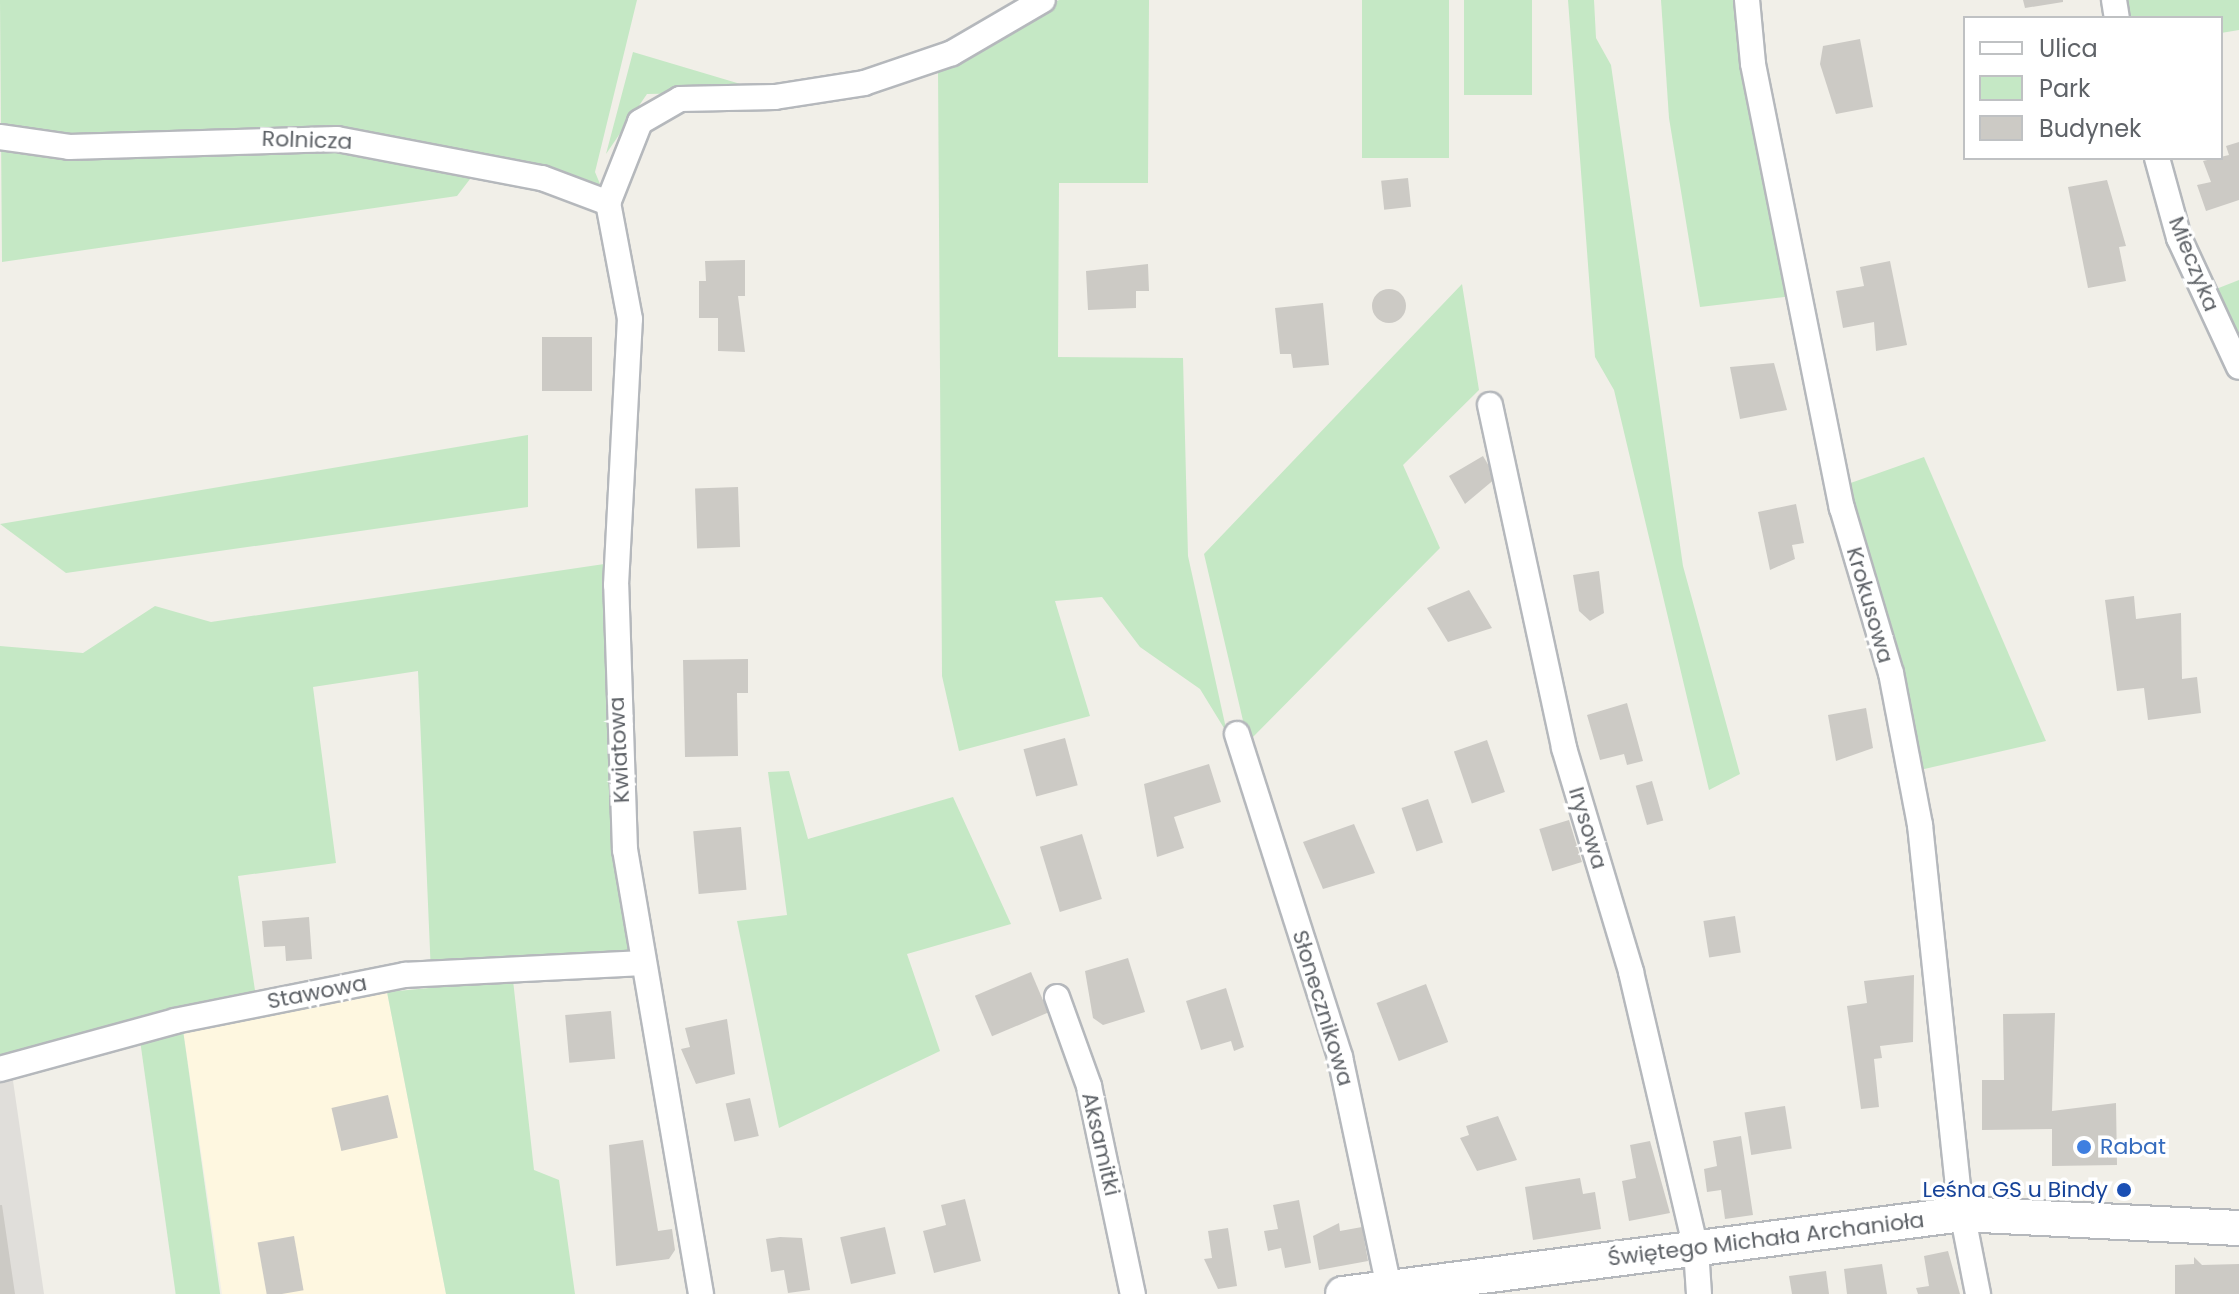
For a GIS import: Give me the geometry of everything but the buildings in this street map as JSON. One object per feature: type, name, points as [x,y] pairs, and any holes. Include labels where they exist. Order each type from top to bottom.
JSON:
[{"type":"street","points":[[608,203],[640,122],[680,99],[775,97],[864,83],[952,53],[1043,0]]},
{"type":"street","name":"Krokusowa","points":[[1747,0],[1753,64],[1842,508],[1891,673],[1920,825],[1962,1214],[1978,1294]]},
{"type":"street","name":"Rolnicza","points":[[0,137],[69,147],[337,139],[542,178],[608,203]]},
{"type":"street","name":"Mieczyka","points":[[2158,160],[2179,238],[2239,367]]},
{"type":"street","name":"Kwiatowa","points":[[608,203],[630,319],[617,712],[625,850],[701,1294]]},
{"type":"street","name":"Irysowa","points":[[1490,405],[1564,748],[1631,972],[1696,1249],[1699,1294]]},
{"type":"street","name":"Słonecznikowa","points":[[1237,734],[1340,1057],[1389,1288]]},
{"type":"street","name":"Stawowa","points":[[0,1069],[175,1021],[405,975],[642,963]]},
{"type":"street","name":"Aksamitki","points":[[1057,997],[1089,1086],[1133,1294]]},
{"type":"street","name":"Świętego Michała Archanioła","points":[[1343,1294],[1962,1214],[2239,1228]]},
{"type":"shaded area","points":[[387,992],[446,1294],[222,1294],[183,1030]]},
{"type":"shaded area","points":[[12,1074],[44,1294],[0,1294],[0,1077]]},
{"type":"green space","points":[[0,0],[637,0],[595,172],[608,203],[480,166],[457,196],[2,262]]},
{"type":"green space","points":[[1059,0],[1149,0],[1148,183],[1059,183],[1058,357],[1183,358],[1188,556],[1227,733],[1200,689],[1140,647],[1102,597],[1055,601],[1090,716],[959,751],[942,676],[938,71]]},
{"type":"green space","points":[[1362,0],[1449,0],[1449,158],[1362,158]]},
{"type":"green space","points":[[1464,0],[1532,0],[1532,95],[1464,95]]},
{"type":"green space","points":[[1568,0],[1594,0],[1596,38],[1611,65],[1683,566],[1740,774],[1709,790],[1614,390],[1595,357]]},
{"type":"green space","points":[[1661,0],[1739,0],[1793,296],[1700,307],[1669,118]]},
{"type":"green space","points":[[2127,0],[2239,0],[2239,30],[2223,33],[2223,16],[2131,16]]},
{"type":"green space","points":[[633,52],[767,92],[647,94],[606,154]]},
{"type":"green space","points":[[2239,280],[2239,354],[2211,291]]},
{"type":"green space","points":[[1462,284],[1479,390],[1403,465],[1440,548],[1248,742],[1204,554]]},
{"type":"green space","points":[[528,435],[528,507],[66,573],[0,524]]},
{"type":"green space","points":[[1924,457],[2046,741],[1920,770],[1845,485]]},
{"type":"green space","points":[[611,563],[642,963],[431,974],[418,671],[313,687],[336,863],[238,876],[257,1004],[0,1073],[0,646],[83,653],[155,606],[211,622]]},
{"type":"green space","points":[[789,771],[808,839],[953,797],[1011,924],[907,954],[940,1051],[779,1128],[737,921],[787,915],[768,772]]},
{"type":"green space","points":[[513,980],[534,1170],[559,1180],[575,1294],[446,1294],[387,992]]},
{"type":"green space","points":[[183,1030],[220,1294],[176,1294],[139,1036]]},
{"type":"place","name":"Rabat","points":[[2084,1147]]},
{"type":"place","name":"Leśna GS u Bindy","points":[[2124,1190]]}]
